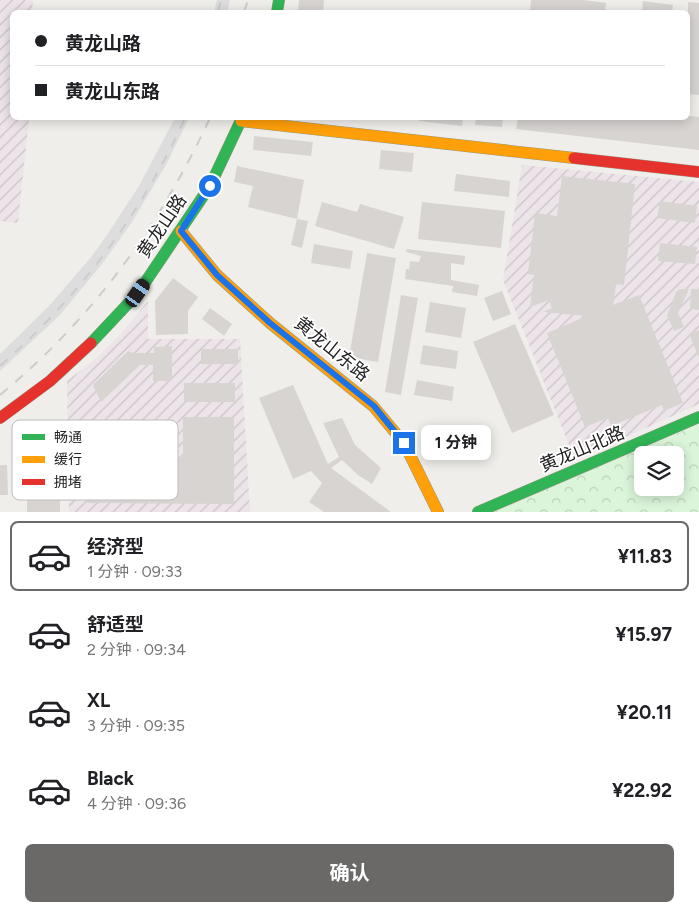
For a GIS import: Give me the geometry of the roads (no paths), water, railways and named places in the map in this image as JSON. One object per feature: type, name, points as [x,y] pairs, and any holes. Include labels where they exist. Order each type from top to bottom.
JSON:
[{"type":"street","name":"黄龙山路","points":[[0,418],[50,381],[92,342],[138,293],[210,186],[242,120]]},
{"type":"street","points":[[251,120],[699,172]]},
{"type":"street","name":"黄龙山东路","points":[[181,231],[217,275],[270,323],[374,406],[404,443],[438,512]]},
{"type":"street","name":"黄龙山北路","points":[[478,512],[699,417]]},
{"type":"railway","points":[[218,10],[221,0]]},
{"type":"railway","points":[[245,10],[248,0]]},
{"type":"railway","points":[[0,366],[56,312],[106,252],[149,187],[184,120]]},
{"type":"railway","points":[[0,395],[65,335],[121,268],[169,196],[209,120]]}]
